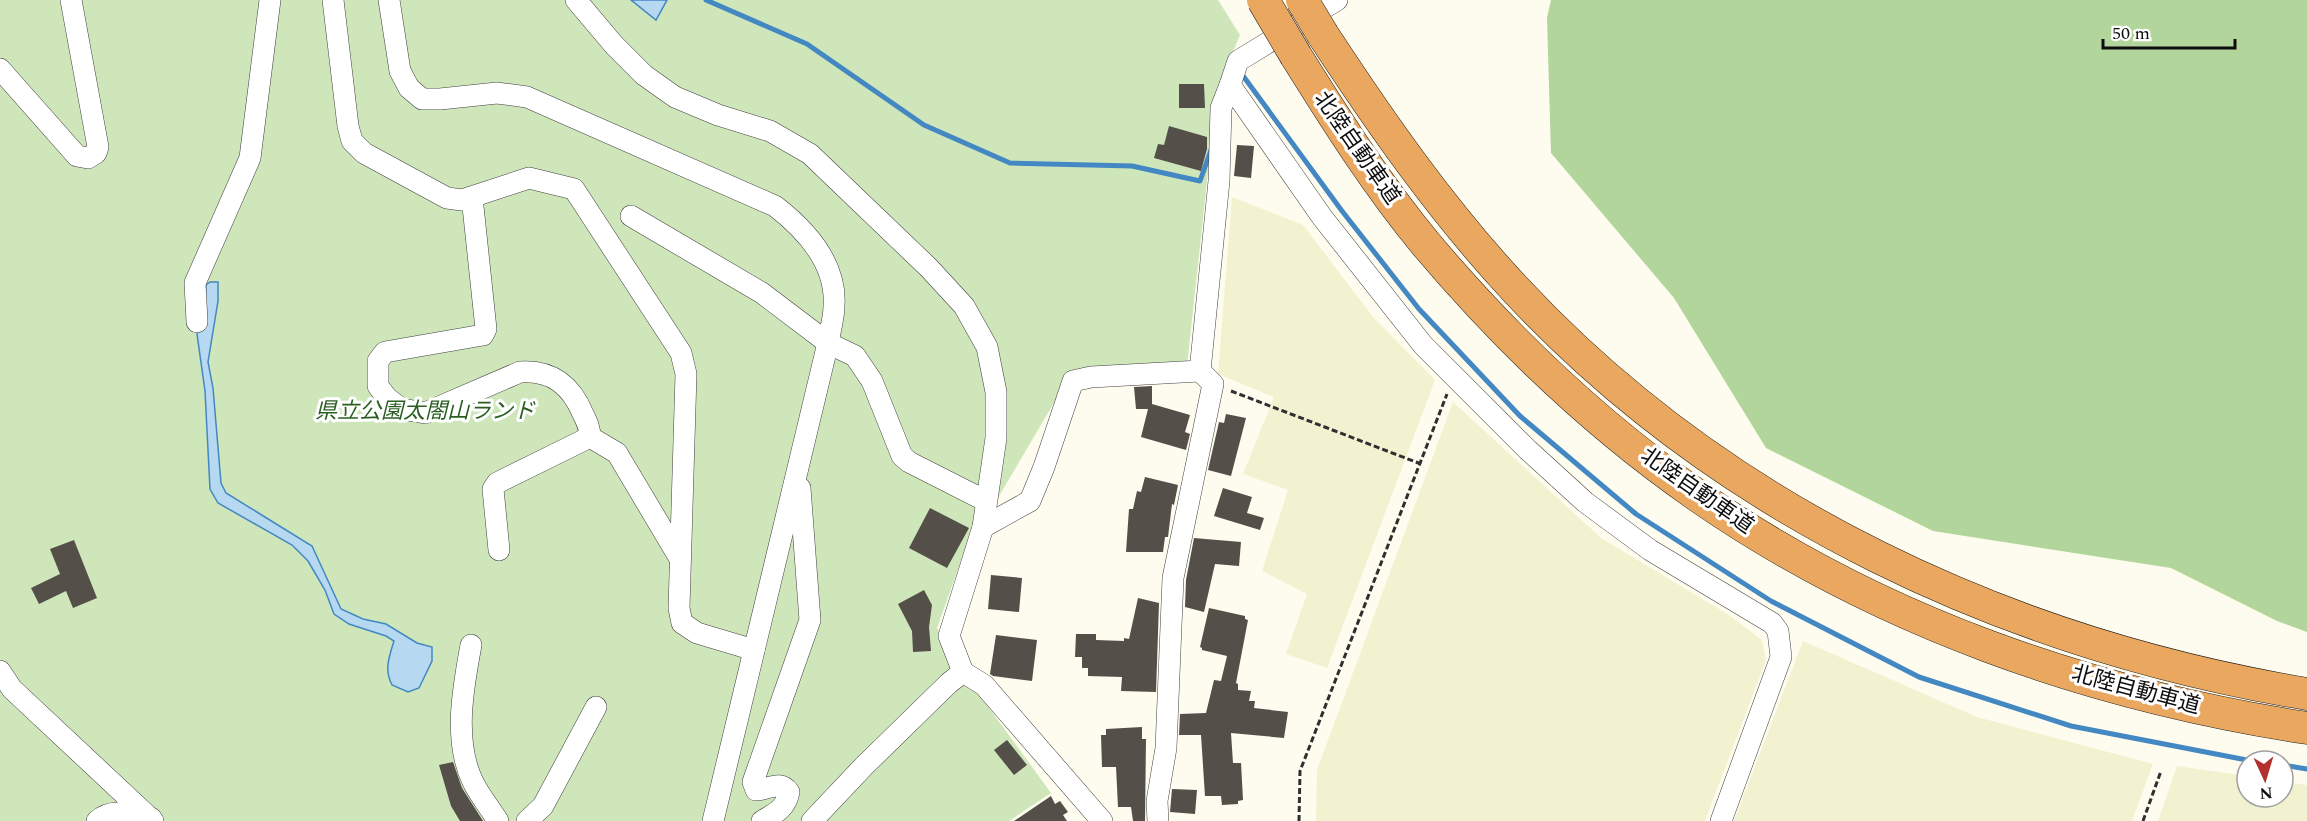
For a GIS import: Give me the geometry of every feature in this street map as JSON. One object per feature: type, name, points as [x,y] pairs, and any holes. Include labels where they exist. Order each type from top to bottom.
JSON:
[{"type":"highway","name":"北陸自動車道","points":[[1263,0],[1296,56],[1373,174],[1424,241],[1485,310],[1551,377],[1623,438],[1698,496],[1773,543],[1850,586],[1924,621],[2000,651],[2085,678],[2186,705],[2307,728]]},
{"type":"highway","name":"北陸自動車道","points":[[1302,0],[1323,35],[1413,166],[1462,229],[1517,291],[1576,350],[1644,408],[1716,462],[1790,510],[1864,552],[1940,588],[2016,619],[2099,646],[2193,671],[2307,694]]},
{"type":"street","points":[[0,69],[77,156],[88,158],[96,153],[98,147],[71,0]]},
{"type":"street","points":[[197,322],[195,283],[250,158],[270,0]]},
{"type":"street","points":[[333,0],[348,126],[352,141],[364,153],[447,198],[462,200],[529,178],[574,189],[681,353],[686,374],[680,608],[682,622],[697,633],[754,650]]},
{"type":"street","points":[[389,0],[400,71],[409,88],[422,99],[497,93],[527,97],[775,206],[795,221],[819,251],[833,286],[834,306],[828,342],[713,821]]},
{"type":"street","points":[[576,0],[614,45],[644,75],[675,97],[718,115],[770,131],[810,154],[929,268],[964,306],[987,347],[996,392],[996,438],[983,527],[949,636],[963,672],[984,685],[1102,821]]},
{"type":"street","points":[[1158,821],[1157,801],[1166,748],[1173,578],[1206,377],[1219,181],[1221,108],[1238,61],[1337,0]]},
{"type":"street","points":[[1230,85],[1322,217],[1423,345],[1527,450],[1585,502],[1650,550],[1772,623],[1778,631],[1781,657],[1721,821]]},
{"type":"street","points":[[472,197],[486,329],[483,335],[385,352],[378,361],[378,386],[387,398],[402,409],[425,413],[520,372],[537,371],[555,378],[576,396],[590,429],[590,437]]},
{"type":"street","points":[[631,216],[762,293],[828,342],[855,356],[872,381],[902,456],[909,462],[986,501]]},
{"type":"street","points":[[983,527],[1030,501],[1074,381],[1091,377],[1206,377]]},
{"type":"street","points":[[499,550],[494,489],[497,483],[590,437]]},
{"type":"street","points":[[590,437],[617,453],[681,560]]},
{"type":"street","points":[[762,821],[783,808],[788,799],[789,792],[786,787],[779,785],[756,790],[753,782],[810,620],[798,466]]},
{"type":"street","points":[[471,645],[461,702],[464,747],[472,781],[498,821]]},
{"type":"street","points":[[0,671],[12,689],[152,820]]},
{"type":"street","points":[[812,821],[864,766],[963,672]]},
{"type":"street","points":[[528,821],[543,806],[561,777],[596,707]]},
{"type":"street","points":[[97,821],[106,814],[117,813],[152,820]]},
{"type":"path","points":[[1299,821],[1300,771],[1454,375]]},
{"type":"path","points":[[1206,377],[1420,464]]},
{"type":"path","points":[[2143,821],[2161,771]]},
{"type":"green space","name":"県立公園太閤山ランド","points":[[0,0],[1218,0],[1240,35],[1217,89],[1187,366],[1071,374],[992,508],[976,519],[937,628],[963,672],[1051,793],[1009,821],[0,821]]},
{"type":"green space","points":[[1551,0],[2307,0],[2307,632],[2277,621],[2171,568],[1933,531],[1766,448],[1674,298],[1551,153],[1547,18]]},
{"type":"green space","points":[[1232,197],[1303,225],[1373,317],[1435,380],[1327,668],[1286,654],[1307,594],[1262,571],[1288,490],[1243,474],[1274,397],[1218,374]]},
{"type":"green space","points":[[1453,402],[1601,538],[1729,615],[1762,640],[1766,660],[1705,821],[1316,821],[1317,770]]},
{"type":"green space","points":[[1803,641],[1977,717],[2153,764],[2132,821],[1734,821]]},
{"type":"green space","points":[[2177,766],[2235,774],[2235,809],[2295,809],[2295,784],[2307,785],[2307,821],[2158,821]]},
{"type":"water","points":[[631,0],[667,0],[656,20]]},
{"type":"water","points":[[210,282],[218,282],[218,301],[208,362],[213,388],[221,483],[226,493],[312,546],[341,609],[363,619],[386,624],[417,643],[432,647],[432,661],[419,688],[408,692],[392,685],[388,669],[394,641],[386,636],[349,624],[334,614],[325,590],[308,561],[292,545],[218,503],[210,489],[205,391],[197,334],[204,315],[206,285]]},
{"type":"building","points":[[1179,84],[1204,84],[1205,108],[1179,108]]},
{"type":"building","points":[[1169,126],[1207,137],[1207,149],[1201,171],[1154,158],[1158,144],[1164,145]]},
{"type":"building","points":[[1237,145],[1254,146],[1251,178],[1234,176]]},
{"type":"building","points":[[1152,386],[1152,404],[1190,415],[1185,432],[1190,434],[1186,450],[1141,437],[1148,409],[1136,409],[1134,387]]},
{"type":"building","points":[[1226,414],[1246,418],[1231,476],[1208,470],[1219,422],[1224,423]]},
{"type":"building","points":[[1145,477],[1178,485],[1174,505],[1172,504],[1168,537],[1165,537],[1163,552],[1126,552],[1129,509],[1133,509],[1137,491],[1141,492]]},
{"type":"building","points":[[1223,488],[1252,497],[1247,513],[1264,518],[1260,530],[1214,516]]},
{"type":"building","points":[[930,508],[969,528],[947,568],[909,548]]},
{"type":"building","points":[[1194,538],[1241,542],[1239,566],[1215,564],[1204,612],[1185,607],[1186,580]]},
{"type":"building","points":[[74,540],[97,598],[73,608],[66,591],[39,604],[31,588],[60,574],[50,549]]},
{"type":"building","points":[[991,575],[1022,578],[1019,612],[988,609]]},
{"type":"building","points":[[924,590],[932,605],[929,627],[931,651],[913,652],[912,631],[898,604]]},
{"type":"building","points":[[1138,598],[1159,603],[1156,692],[1121,691],[1122,677],[1088,676],[1088,668],[1082,668],[1082,657],[1075,657],[1076,634],[1096,634],[1096,640],[1124,641],[1124,638],[1129,639]]},
{"type":"building","points":[[1209,608],[1245,616],[1248,620],[1236,683],[1238,690],[1251,691],[1249,701],[1255,701],[1254,708],[1288,712],[1284,738],[1231,733],[1233,763],[1241,763],[1243,800],[1238,801],[1238,804],[1222,805],[1221,796],[1205,796],[1201,735],[1179,735],[1180,714],[1206,713],[1214,680],[1221,681],[1227,656],[1202,650],[1200,647]]},
{"type":"building","points":[[996,635],[1037,640],[1032,681],[990,674]]},
{"type":"building","points":[[1142,727],[1142,739],[1146,739],[1145,821],[1133,821],[1131,807],[1118,807],[1116,767],[1102,767],[1101,735],[1106,735],[1106,729]]},
{"type":"building","points":[[1007,740],[1027,765],[1014,775],[994,750]]},
{"type":"building","points":[[453,762],[462,788],[483,821],[460,821],[451,806],[439,765]]},
{"type":"building","points":[[1172,789],[1197,790],[1195,814],[1170,812]]},
{"type":"building","points":[[1051,796],[1055,804],[1060,801],[1068,812],[1063,815],[1067,821],[1014,821]]},
{"type":"waterway","points":[[706,0],[807,44],[924,125],[1010,163],[1132,166],[1200,181],[1211,150]]},
{"type":"waterway","points":[[1241,73],[1342,211],[1419,309],[1520,416],[1636,514],[1771,601],[1919,677],[2071,726],[2235,758]]},
{"type":"waterway","points":[[2295,767],[2307,769]]}]
